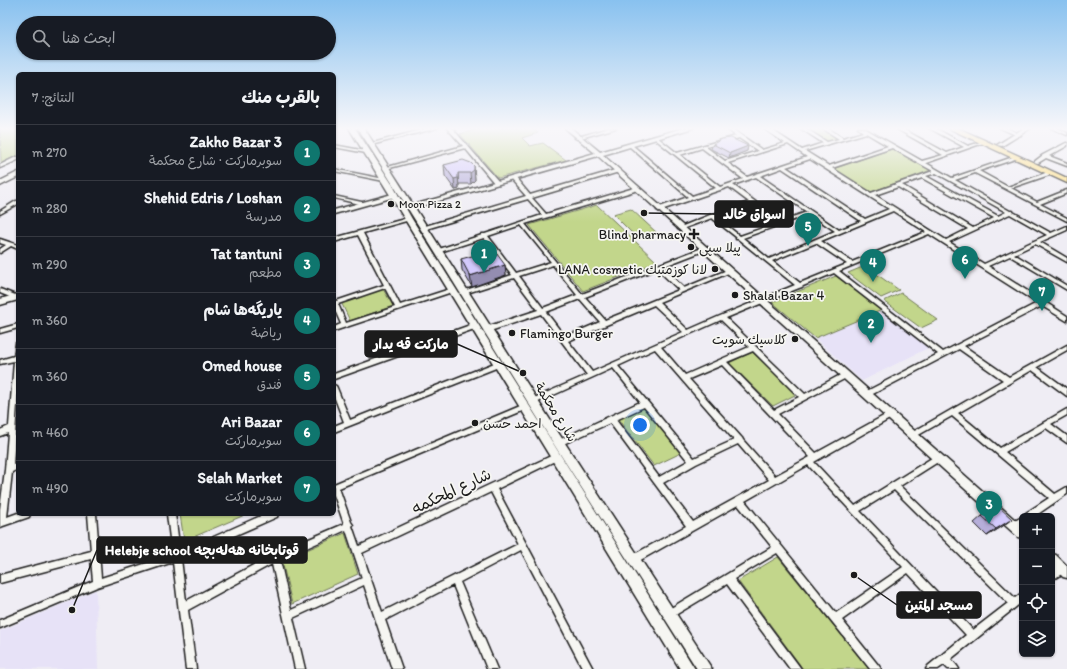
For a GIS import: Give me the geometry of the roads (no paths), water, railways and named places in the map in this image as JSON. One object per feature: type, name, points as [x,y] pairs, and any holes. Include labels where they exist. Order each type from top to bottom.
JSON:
[{"type":"main road","name":"شارع محكمة","points":[[374,159],[384,180],[396,195],[408,219],[499,364],[559,443],[595,509],[688,669]]},
{"type":"main road","name":"شارع محكمة","points":[[379,159],[412,207],[488,329],[530,404],[556,457],[585,491]]},
{"type":"main road","points":[[1021,159],[1067,181]]},
{"type":"main road","points":[[1030,159],[1067,177]]},
{"type":"main road","points":[[0,184],[16,176]]},
{"type":"main road","name":"شارع محكمة","points":[[595,509],[634,559],[705,669]]},
{"type":"street","points":[[1,166],[15,159]]},
{"type":"street","points":[[386,168],[419,159]]},
{"type":"street","points":[[476,159],[497,183]]},
{"type":"street","points":[[412,207],[580,159]]},
{"type":"street","points":[[605,159],[938,458],[1018,523]]},
{"type":"street","points":[[647,159],[692,198]]},
{"type":"street","points":[[684,159],[719,188]]},
{"type":"street","points":[[719,159],[746,179]]},
{"type":"street","points":[[724,163],[736,159]]},
{"type":"street","points":[[659,209],[805,159]]},
{"type":"street","points":[[814,159],[1067,319]]},
{"type":"street","points":[[828,168],[854,159]]},
{"type":"street","points":[[915,159],[1050,235]]},
{"type":"street","points":[[922,163],[932,159]]},
{"type":"street","points":[[952,179],[1010,159]]},
{"type":"street","points":[[1036,162],[1040,159]]},
{"type":"street","points":[[1053,159],[1067,165]]},
{"type":"street","points":[[783,167],[865,221]]},
{"type":"street","points":[[336,170],[384,180]]},
{"type":"street","points":[[424,228],[617,171]]},
{"type":"street","points":[[871,195],[900,186],[936,171]]},
{"type":"street","points":[[976,171],[1067,220]]},
{"type":"street","points":[[1008,188],[1050,173]]},
{"type":"street","points":[[757,176],[809,213],[839,232]]},
{"type":"street","points":[[924,177],[998,218]]},
{"type":"street","points":[[513,178],[545,216]]},
{"type":"street","points":[[730,185],[781,223]]},
{"type":"street","points":[[900,186],[973,230]]},
{"type":"street","points":[[438,251],[522,223],[636,189]]},
{"type":"street","points":[[1036,204],[1067,191]]},
{"type":"street","points":[[336,211],[396,195]]},
{"type":"street","points":[[336,197],[364,204]]},
{"type":"street","points":[[680,228],[753,202]]},
{"type":"street","points":[[0,213],[16,203]]},
{"type":"street","points":[[768,261],[893,209]]},
{"type":"street","points":[[945,242],[1011,212]]},
{"type":"street","points":[[738,238],[809,213]]},
{"type":"street","points":[[712,216],[800,286]]},
{"type":"street","points":[[336,239],[408,219]]},
{"type":"street","points":[[522,223],[604,323]]},
{"type":"street","points":[[984,266],[1067,228]]},
{"type":"street","points":[[336,487],[530,404],[687,332],[930,232]]},
{"type":"street","points":[[360,233],[398,308]]},
{"type":"street","points":[[484,235],[591,376]]},
{"type":"street","points":[[0,241],[16,246]]},
{"type":"street","points":[[817,241],[851,264]]},
{"type":"street","points":[[1035,242],[1067,260]]},
{"type":"street","points":[[0,251],[11,244]]},
{"type":"street","points":[[488,329],[542,311],[704,249]]},
{"type":"street","points":[[1010,254],[1067,288]]},
{"type":"street","points":[[465,292],[554,263]]},
{"type":"street","points":[[658,267],[683,290]]},
{"type":"street","points":[[564,340],[729,271]]},
{"type":"street","points":[[835,271],[943,355]]},
{"type":"street","points":[[336,301],[386,286]]},
{"type":"street","points":[[336,329],[453,290]]},
{"type":"street","points":[[0,291],[16,298]]},
{"type":"street","points":[[0,302],[16,298]]},
{"type":"street","points":[[655,302],[687,332]]},
{"type":"street","points":[[867,394],[1042,303]]},
{"type":"street","points":[[336,306],[345,326]]},
{"type":"street","points":[[722,318],[804,397]]},
{"type":"street","points":[[336,376],[475,326]]},
{"type":"street","points":[[0,331],[16,327]]},
{"type":"street","points":[[656,346],[774,480]]},
{"type":"street","points":[[960,346],[1008,380]]},
{"type":"street","points":[[684,378],[754,348]]},
{"type":"street","points":[[913,435],[1008,380],[1065,351]]},
{"type":"street","points":[[0,362],[16,358]]},
{"type":"street","points":[[723,362],[773,414],[855,510],[972,635]]},
{"type":"street","points":[[336,429],[499,364]]},
{"type":"street","points":[[614,365],[694,462]]},
{"type":"street","points":[[1032,367],[1067,393]]},
{"type":"street","points":[[773,414],[846,375]]},
{"type":"street","points":[[16,381],[9,470],[1,523],[20,516]]},
{"type":"street","points":[[336,393],[348,424]]},
{"type":"street","points":[[559,443],[645,403]]},
{"type":"street","points":[[952,412],[1055,498]]},
{"type":"street","points":[[1000,451],[1067,412]]},
{"type":"street","points":[[634,559],[890,415]]},
{"type":"street","points":[[611,419],[692,527]]},
{"type":"street","points":[[1047,425],[1067,440]]},
{"type":"street","points":[[0,433],[12,428]]},
{"type":"street","points":[[658,482],[694,462],[740,440]]},
{"type":"street","name":"شارع المحكمه","points":[[357,551],[556,457]]},
{"type":"street","points":[[855,510],[938,458]]},
{"type":"street","points":[[9,470],[16,467]]},
{"type":"street","points":[[894,486],[1014,603]]},
{"type":"street","points":[[492,487],[588,669]]},
{"type":"street","points":[[336,490],[397,669]]},
{"type":"street","points":[[1033,513],[1067,490]]},
{"type":"street","points":[[739,500],[876,669]]},
{"type":"street","points":[[92,516],[97,583]]},
{"type":"street","points":[[171,516],[191,669]]},
{"type":"street","points":[[0,624],[97,583],[177,557],[269,516]]},
{"type":"street","points":[[184,607],[275,558],[349,526]]},
{"type":"street","points":[[380,618],[522,545]]},
{"type":"street","points":[[669,614],[778,548]]},
{"type":"street","points":[[0,579],[94,554]]},
{"type":"street","points":[[275,558],[288,616],[297,668]]},
{"type":"street","points":[[1055,563],[1065,571],[1055,575]]},
{"type":"street","points":[[835,618],[909,568]]},
{"type":"street","points":[[728,578],[796,669]]},
{"type":"street","points":[[288,616],[367,580]]},
{"type":"street","points":[[455,580],[492,669]]},
{"type":"street","points":[[931,669],[1019,599]]},
{"type":"street","points":[[944,658],[954,669]]},
{"type":"place","name":"Moon Pizza 2","points":[[391,204]]},
{"type":"place","name":"اسواق خالد","points":[[644,213]]},
{"type":"place","name":"Blind pharmacy","points":[[694,234]]},
{"type":"place","name":"Omed house","points":[[808,246]]},
{"type":"place","name":"پيلا سپى","points":[[691,247]]},
{"type":"place","name":"LANA cosmetic لانا کوزمتیك","points":[[715,269]]},
{"type":"place","name":"Zakho Bazar 3","points":[[484,273]]},
{"type":"place","name":"Ari Bazar","points":[[965,279]]},
{"type":"place","name":"ياريگه‌ها شام","points":[[873,282]]},
{"type":"place","name":"Shalal Bazar 4","points":[[735,295]]},
{"type":"place","name":"Selah Market","points":[[1042,311]]},
{"type":"place","name":"Flamingo Burger","points":[[512,333]]},
{"type":"place","name":"كلاسيك سويت","points":[[795,339]]},
{"type":"place","name":"Shehid Edris / Loshan","points":[[871,343]]},
{"type":"place","name":"ماركت قه يدار","points":[[523,373]]},
{"type":"place","name":"احمد حسن","points":[[475,423]]},
{"type":"place","name":"Tat tantuni","points":[[989,524]]},
{"type":"place","name":"مسجد المتين","points":[[854,575]]},
{"type":"place","name":"Helebje school قوتابخانە هەلەبچە","points":[[72,610]]}]
